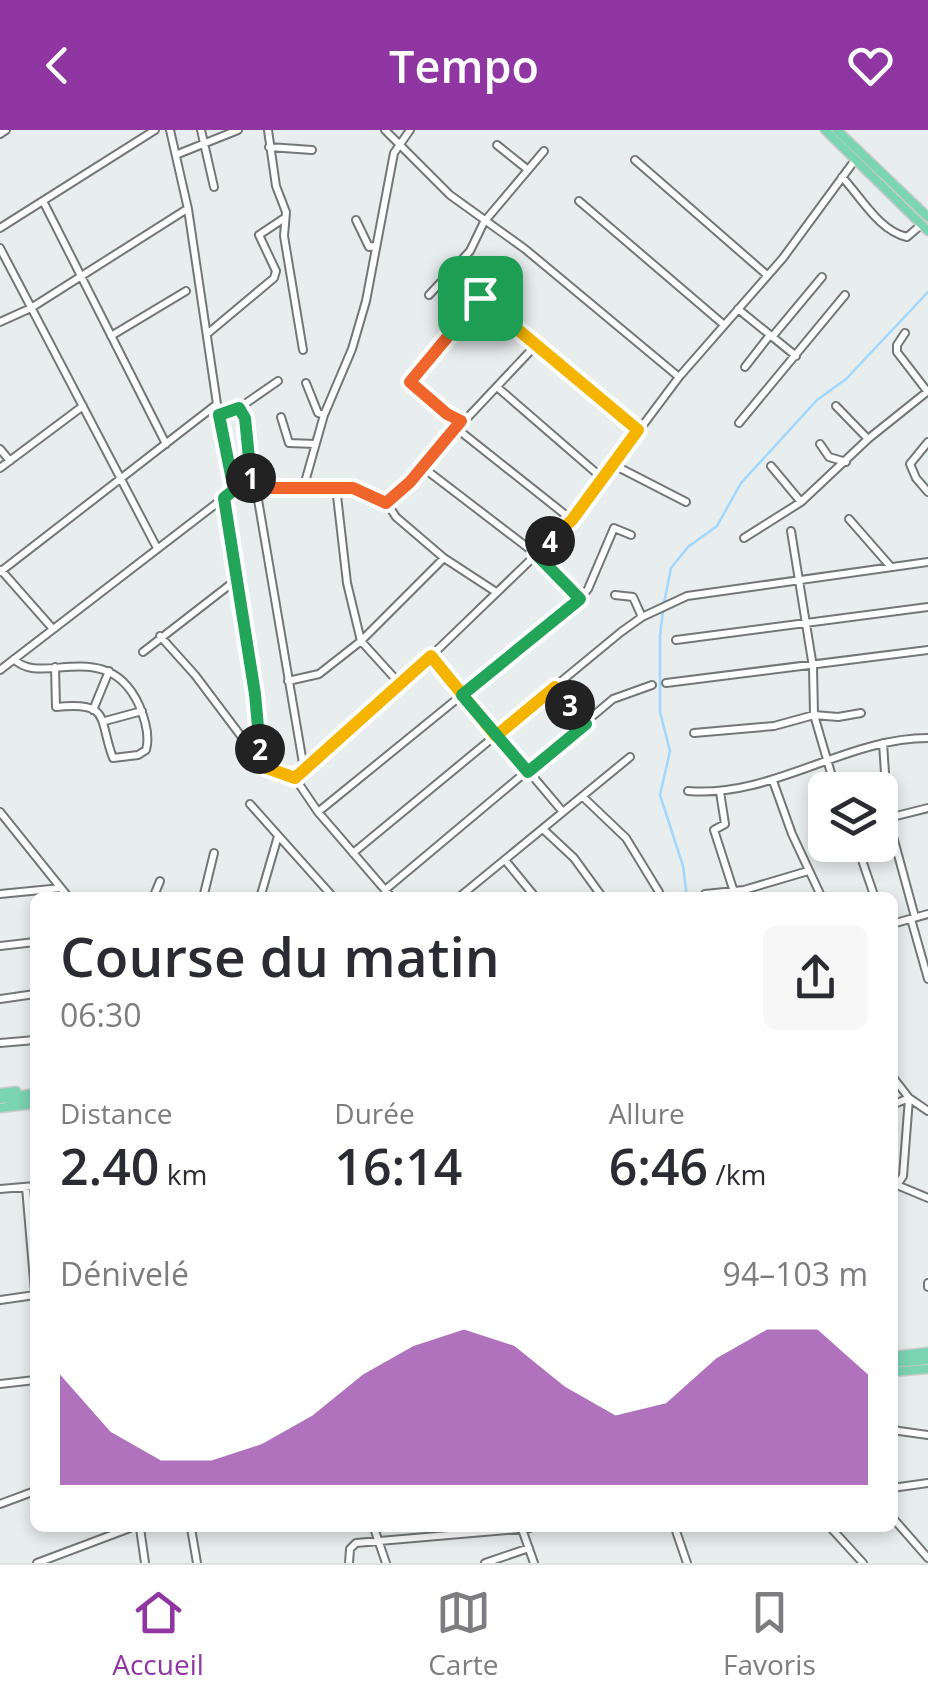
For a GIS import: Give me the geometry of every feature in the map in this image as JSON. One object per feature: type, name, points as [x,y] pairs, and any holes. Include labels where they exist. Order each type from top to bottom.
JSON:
[{"type":"main road","points":[[825,130],[926,224]]},
{"type":"main road","points":[[837,130],[917,208],[926,224]]},
{"type":"main road","points":[[1,1100],[30,1097]]},
{"type":"main road","points":[[1,1100],[30,1097]]},
{"type":"main road","points":[[898,1359],[928,1356]]},
{"type":"main road","points":[[898,1372],[928,1369]]},
{"type":"street","points":[[0,228],[154,130]]},
{"type":"street","points":[[170,130],[188,209],[234,490]]},
{"type":"street","points":[[201,130],[214,186]]},
{"type":"street","points":[[178,154],[238,130]]},
{"type":"street","points":[[268,130],[276,186],[286,212],[283,219],[304,350]]},
{"type":"street","points":[[385,130],[450,195],[525,249],[679,377]]},
{"type":"street","points":[[304,489],[314,444],[352,348],[366,300],[391,165],[410,130]]},
{"type":"street","points":[[497,144],[527,170]]},
{"type":"street","points":[[269,147],[312,150]]},
{"type":"street","points":[[429,295],[470,250],[484,222],[544,151]]},
{"type":"street","points":[[635,160],[767,274]]},
{"type":"street","points":[[295,778],[431,656],[572,520],[679,377],[784,258],[855,160]]},
{"type":"street","points":[[842,177],[876,216],[899,235],[908,236],[926,224]]},
{"type":"street","points":[[917,208],[928,200]]},
{"type":"street","points":[[42,201],[166,444]]},
{"type":"street","points":[[579,201],[723,324]]},
{"type":"street","points":[[0,322],[31,308],[188,209]]},
{"type":"street","points":[[206,334],[274,278],[276,270],[259,235],[283,219]]},
{"type":"street","points":[[356,220],[366,242],[374,246]]},
{"type":"street","points":[[0,248],[157,549]]},
{"type":"street","points":[[453,271],[638,430]]},
{"type":"street","points":[[745,367],[822,276]]},
{"type":"street","points":[[111,336],[186,291]]},
{"type":"street","points":[[739,423],[845,296]]},
{"type":"street","points":[[480,298],[410,382],[572,520]]},
{"type":"street","points":[[738,309],[796,356]]},
{"type":"street","points":[[744,538],[801,502],[868,438],[928,391],[897,352],[896,345],[905,333]]},
{"type":"street","points":[[386,503],[536,345]]},
{"type":"street","points":[[219,415],[269,391],[278,381]]},
{"type":"street","points":[[306,382],[318,413],[324,415]]},
{"type":"street","points":[[497,388],[601,478]]},
{"type":"street","points":[[53,629],[1,570],[217,404]]},
{"type":"street","points":[[0,468],[82,406]]},
{"type":"street","points":[[836,406],[868,438]]},
{"type":"street","points":[[239,408],[245,418],[253,488],[304,769]]},
{"type":"street","points":[[282,417],[289,443],[314,444]]},
{"type":"street","points":[[928,442],[910,464],[928,492]]},
{"type":"street","points":[[820,444],[829,457],[846,462]]},
{"type":"street","points":[[0,448],[10,461]]},
{"type":"street","points":[[612,464],[686,502]]},
{"type":"street","points":[[421,466],[536,554],[580,599]]},
{"type":"street","points":[[771,466],[801,502]]},
{"type":"street","points":[[336,487],[347,583],[362,641],[400,684]]},
{"type":"street","points":[[0,670],[234,490],[353,488],[386,503],[396,517],[444,558],[496,592]]},
{"type":"street","points":[[224,498],[261,755],[267,768],[295,778],[318,812],[385,890],[613,700],[652,685]]},
{"type":"street","points":[[849,520],[892,568]]},
{"type":"street","points":[[318,812],[580,599],[588,590],[610,531],[619,528],[631,535]]},
{"type":"street","points":[[790,531],[813,667],[814,715],[832,772]]},
{"type":"street","points":[[288,681],[319,674],[362,641],[444,558]]},
{"type":"street","points":[[353,853],[642,617],[687,596],[928,562]]},
{"type":"street","points":[[143,652],[236,580]]},
{"type":"street","points":[[615,595],[633,596],[642,617]]},
{"type":"street","points":[[676,640],[928,607]]},
{"type":"street","points":[[160,636],[195,674],[247,744],[261,755]]},
{"type":"street","points":[[666,683],[928,650]]},
{"type":"street","points":[[431,656],[563,812]]},
{"type":"street","points":[[14,659],[25,667],[55,667],[85,667],[109,671],[133,693],[142,711],[148,747],[138,755],[111,756],[105,721],[93,710],[83,705],[56,707],[55,667]]},
{"type":"street","points":[[93,710],[109,671]]},
{"type":"street","points":[[555,687],[586,724]]},
{"type":"street","points":[[105,721],[142,711]]},
{"type":"street","points":[[694,733],[774,726],[814,715],[838,717],[861,713]]},
{"type":"street","points":[[688,791],[720,792],[773,781],[883,742],[928,737]]},
{"type":"street","points":[[883,742],[885,772]]},
{"type":"street","points":[[469,892],[630,757]]},
{"type":"street","points":[[773,781],[819,892]]},
{"type":"street","points":[[720,792],[725,824],[714,830],[734,892],[808,871]]},
{"type":"street","points":[[582,797],[626,838],[659,892]]},
{"type":"street","points":[[250,804],[329,892]]},
{"type":"street","points":[[898,816],[928,808]]},
{"type":"street","points":[[0,812],[65,892]]},
{"type":"street","points":[[544,830],[574,858],[599,892]]},
{"type":"street","points":[[262,892],[278,836]]},
{"type":"street","points":[[205,892],[214,853]]},
{"type":"street","points":[[898,858],[928,979]]},
{"type":"street","points":[[505,860],[531,892]]},
{"type":"street","points":[[863,862],[874,892]]},
{"type":"street","points":[[155,892],[160,881]]},
{"type":"street","points":[[0,894],[62,888]]},
{"type":"street","points":[[898,922],[928,914]]},
{"type":"street","points":[[0,946],[30,943]]},
{"type":"street","points":[[0,999],[30,995]]},
{"type":"street","points":[[0,1044],[30,1041]]},
{"type":"street","points":[[898,1084],[909,1098],[928,1111]]},
{"type":"street","points":[[898,1102],[909,1098]]},
{"type":"street","points":[[898,1181],[902,1176],[909,1098]]},
{"type":"street","points":[[898,1185],[928,1198]]},
{"type":"street","points":[[0,1190],[30,1186]]},
{"type":"street","points":[[0,1300],[30,1294]]},
{"type":"street","points":[[0,1384],[30,1381]]},
{"type":"street","points":[[898,1431],[928,1435]]},
{"type":"street","points":[[898,1487],[926,1483],[928,1496]]},
{"type":"street","points":[[0,1504],[30,1492]]},
{"type":"street","points":[[898,1524],[928,1558]]},
{"type":"street","points":[[38,1563],[60,1559],[121,1532]]},
{"type":"street","points":[[141,1532],[145,1563]]},
{"type":"street","points":[[193,1532],[198,1563]]},
{"type":"street","points":[[376,1532],[386,1563]]},
{"type":"street","points":[[349,1563],[350,1549],[356,1542],[478,1532]]},
{"type":"street","points":[[523,1532],[534,1563]]},
{"type":"street","points":[[676,1532],[687,1563]]},
{"type":"street","points":[[835,1532],[863,1563]]},
{"type":"street","points":[[485,1563],[529,1548]]},
{"type":"waterway","points":[[664,603],[671,568],[688,547],[717,526],[741,483],[817,400],[846,379],[928,292]]},
{"type":"waterway","points":[[663,611],[660,712],[670,751],[660,795],[683,866],[686,892]]},
{"type":"route","points":[[480,298],[410,378],[447,414],[461,421],[410,482],[386,503],[353,488],[251,488],[245,418],[239,408],[219,415],[234,490],[224,498],[261,755],[267,768],[295,778],[431,656],[474,710],[496,736],[555,687],[586,724],[528,772],[496,736],[474,710],[462,695],[580,599],[536,554],[572,520],[638,430],[480,298]]}]
